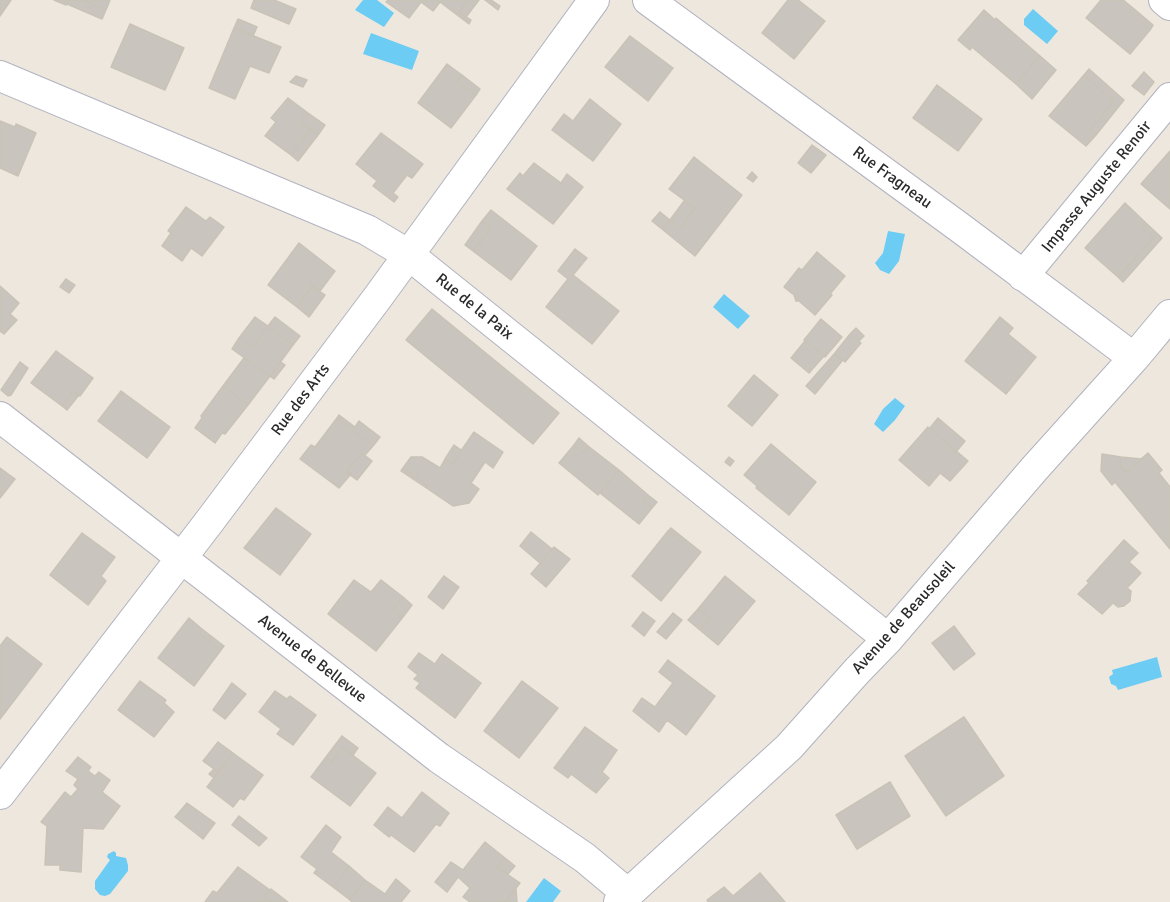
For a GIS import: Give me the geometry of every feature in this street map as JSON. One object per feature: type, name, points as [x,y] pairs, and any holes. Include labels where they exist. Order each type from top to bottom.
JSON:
[{"type":"street","name":"Rue des Arts","points":[[0,794],[409,255],[594,0]]},
{"type":"street","name":"Rue Fragneau","points":[[648,0],[1134,358]]},
{"type":"street","points":[[1164,0],[1170,5]]},
{"type":"street","name":"Rue de la Paix","points":[[0,76],[367,230],[409,255],[888,639]]},
{"type":"street","name":"Impasse Auguste Renoir","points":[[1023,276],[1170,98]]},
{"type":"street","name":"Avenue de Beausoleil","points":[[624,898],[789,747],[888,639],[1170,315]]},
{"type":"street","name":"Avenue de Bellevue","points":[[0,417],[439,758],[585,858],[624,898]]},
{"type":"water","points":[[363,0],[377,0],[394,13],[384,27],[355,10]]},
{"type":"water","points":[[1033,9],[1058,31],[1047,44],[1024,25],[1024,19]]},
{"type":"water","points":[[371,33],[419,51],[412,70],[363,54]]},
{"type":"water","points":[[888,231],[905,234],[899,261],[889,274],[880,270],[875,263],[883,253]]},
{"type":"water","points":[[724,294],[750,316],[738,329],[713,307]]},
{"type":"water","points":[[895,398],[905,406],[883,432],[874,424],[883,409]]},
{"type":"water","points":[[1157,657],[1162,677],[1118,690],[1111,684],[1109,677],[1113,674],[1112,670]]},
{"type":"water","points":[[114,851],[116,856],[126,858],[128,871],[110,894],[100,895],[95,889],[95,881],[110,860],[107,857],[108,854]]},
{"type":"water","points":[[544,878],[561,891],[553,902],[526,902]]},
{"type":"building","points":[[0,0],[11,0],[0,16]]},
{"type":"building","points":[[54,0],[69,0],[66,5]]},
{"type":"building","points":[[69,0],[84,0],[106,10],[102,19],[67,4]]},
{"type":"building","points":[[84,0],[110,0],[106,10]]},
{"type":"building","points":[[254,0],[274,0],[296,9],[289,24],[251,8]]},
{"type":"building","points":[[388,0],[468,0],[459,12],[471,20],[469,24],[440,2],[433,11],[421,2],[409,18],[386,2]]},
{"type":"building","points":[[468,0],[479,0],[466,17],[459,12]]},
{"type":"building","points":[[485,0],[491,0],[500,6],[498,10]]},
{"type":"building","points":[[788,0],[798,0],[825,21],[794,59],[762,33]]},
{"type":"building","points":[[1101,0],[1123,0],[1133,8],[1129,12],[1150,30],[1130,54],[1086,18]]},
{"type":"building","points":[[1133,8],[1153,25],[1150,30],[1129,12]]},
{"type":"building","points":[[984,10],[1040,56],[1016,84],[972,47],[970,50],[958,40]]},
{"type":"building","points":[[238,19],[257,27],[253,36],[234,28]]},
{"type":"building","points":[[130,24],[184,48],[165,90],[111,67]]},
{"type":"building","points":[[234,28],[281,47],[269,73],[250,66],[235,99],[209,88]]},
{"type":"building","points":[[630,36],[673,68],[648,101],[605,67]]},
{"type":"building","points":[[1040,56],[1056,70],[1032,99],[1016,84]]},
{"type":"building","points":[[447,64],[462,75],[457,81],[476,95],[451,128],[418,103]]},
{"type":"building","points":[[1089,69],[1124,100],[1096,135],[1090,130],[1114,101],[1084,75]]},
{"type":"building","points":[[1144,72],[1154,82],[1144,95],[1132,86]]},
{"type":"building","points":[[462,75],[480,89],[476,95],[457,81]]},
{"type":"building","points":[[1084,75],[1114,101],[1090,130],[1096,135],[1086,146],[1049,116]]},
{"type":"building","points":[[296,76],[307,80],[303,87],[290,82]]},
{"type":"building","points":[[937,85],[982,119],[958,151],[913,118]]},
{"type":"building","points":[[288,98],[308,113],[301,122],[311,130],[291,155],[265,136],[276,122],[271,118]]},
{"type":"building","points":[[590,99],[621,124],[593,161],[552,130],[564,114],[573,121]]},
{"type":"building","points":[[308,113],[325,125],[318,135],[301,122]]},
{"type":"building","points":[[0,121],[15,127],[16,124],[36,133],[18,176],[0,168]]},
{"type":"building","points":[[311,130],[318,135],[298,161],[291,155]]},
{"type":"building","points":[[381,133],[423,164],[412,178],[407,175],[393,193],[398,197],[394,202],[373,186],[377,181],[356,164]]},
{"type":"building","points":[[812,145],[826,155],[811,173],[798,163]]},
{"type":"building","points":[[1170,151],[1170,209],[1141,184]]},
{"type":"building","points":[[694,157],[742,195],[695,256],[662,229],[670,220],[680,228],[695,208],[669,189]]},
{"type":"building","points":[[534,163],[561,183],[567,174],[583,187],[553,224],[507,189],[520,173],[523,176]]},
{"type":"building","points":[[752,172],[757,177],[753,182],[747,178]]},
{"type":"building","points":[[684,201],[695,208],[680,228],[670,220]]},
{"type":"building","points":[[1125,203],[1147,224],[1142,227],[1154,238],[1118,277],[1085,248]]},
{"type":"building","points":[[186,207],[206,221],[210,217],[224,227],[202,256],[191,248],[182,261],[162,246],[171,233],[168,231]]},
{"type":"building","points":[[491,210],[537,246],[511,280],[473,251],[491,228],[482,221]]},
{"type":"building","points":[[660,212],[670,220],[662,229],[652,221]]},
{"type":"building","points":[[482,221],[491,228],[473,251],[465,245]]},
{"type":"building","points":[[1147,224],[1162,238],[1123,282],[1118,277],[1154,238],[1142,227]]},
{"type":"building","points":[[299,243],[335,271],[320,291],[312,286],[297,307],[268,285]]},
{"type":"building","points":[[575,249],[587,258],[573,275],[619,311],[592,344],[546,307],[568,279],[558,271]]},
{"type":"building","points":[[817,252],[845,276],[815,315],[796,301],[794,295],[784,287],[799,268],[802,270]]},
{"type":"building","points":[[66,279],[75,285],[69,293],[60,287]]},
{"type":"building","points":[[0,286],[19,303],[10,314],[17,320],[4,334],[0,331]]},
{"type":"building","points":[[312,286],[325,295],[309,317],[297,307]]},
{"type":"building","points":[[432,309],[559,413],[533,444],[406,340]]},
{"type":"building","points":[[255,317],[268,326],[252,347],[239,338]]},
{"type":"building","points":[[275,317],[300,336],[293,345],[268,326]]},
{"type":"building","points":[[1000,317],[1013,328],[1008,334],[1036,357],[1006,394],[965,361]]},
{"type":"building","points":[[821,319],[842,337],[825,357],[804,340]]},
{"type":"building","points":[[268,326],[293,345],[270,376],[232,349],[239,338],[252,347]]},
{"type":"building","points":[[856,328],[864,336],[859,341],[850,334]]},
{"type":"building","points":[[850,334],[861,343],[845,362],[835,353]]},
{"type":"building","points":[[805,341],[824,356],[809,373],[791,358]]},
{"type":"building","points":[[56,351],[93,378],[80,396],[73,391],[62,406],[31,383]]},
{"type":"building","points":[[835,353],[842,361],[815,394],[806,386]]},
{"type":"building","points":[[244,358],[270,376],[248,405],[223,386]]},
{"type":"building","points":[[20,362],[28,368],[11,395],[8,396],[1,390]]},
{"type":"building","points":[[281,362],[285,365],[274,379],[270,376]]},
{"type":"building","points":[[754,375],[778,395],[752,426],[728,406]]},
{"type":"building","points":[[223,386],[248,405],[215,443],[195,428]]},
{"type":"building","points":[[73,391],[79,395],[67,410],[62,406]]},
{"type":"building","points":[[121,391],[170,427],[147,458],[98,421]]},
{"type":"building","points":[[339,415],[355,427],[359,421],[380,437],[373,446],[337,418]]},
{"type":"building","points":[[337,418],[373,446],[365,455],[362,453],[346,472],[351,474],[339,488],[300,459],[311,445],[315,447]]},
{"type":"building","points":[[938,418],[965,441],[956,452],[930,428]]},
{"type":"building","points":[[928,427],[968,461],[950,481],[940,473],[929,486],[899,460]]},
{"type":"building","points":[[474,432],[503,452],[493,468],[485,462],[471,483],[479,489],[469,503],[453,506],[425,487],[427,485],[403,468],[411,457],[422,457],[440,468],[445,459],[452,464]]},
{"type":"building","points":[[579,438],[588,446],[583,453],[574,445]]},
{"type":"building","points":[[771,444],[816,482],[789,515],[744,475]]},
{"type":"building","points":[[454,445],[461,450],[452,464],[445,459]]},
{"type":"building","points":[[574,445],[583,453],[588,446],[619,470],[598,495],[559,463]]},
{"type":"building","points":[[362,453],[372,461],[357,480],[346,472]]},
{"type":"building","points":[[1148,453],[1162,470],[1159,473],[1170,487],[1170,549],[1115,482],[1112,485],[1101,471],[1102,454],[1121,457],[1120,466],[1125,473]]},
{"type":"building","points":[[729,457],[734,461],[730,466],[725,462]]},
{"type":"building","points":[[1121,457],[1142,459],[1125,473],[1120,466]]},
{"type":"building","points":[[0,468],[15,479],[0,498]]},
{"type":"building","points":[[403,468],[427,485],[425,487],[401,471]]},
{"type":"building","points":[[619,470],[648,495],[643,502],[652,508],[639,524],[600,493]]},
{"type":"building","points":[[648,495],[657,502],[652,508],[643,502]]},
{"type":"building","points":[[276,508],[311,534],[280,575],[244,548]]},
{"type":"building","points":[[671,528],[686,540],[683,543],[668,531]]},
{"type":"building","points":[[668,531],[683,543],[686,540],[701,552],[661,601],[632,576]]},
{"type":"building","points":[[531,532],[552,549],[540,563],[520,546]]},
{"type":"building","points":[[82,533],[115,557],[101,576],[106,581],[88,605],[50,575]]},
{"type":"building","points":[[1124,540],[1138,553],[1129,562],[1141,573],[1127,588],[1131,591],[1130,601],[1118,607],[1113,603],[1102,614],[1078,594]]},
{"type":"building","points":[[554,547],[570,559],[546,587],[531,574]]},
{"type":"building","points":[[444,576],[459,587],[443,609],[428,597]]},
{"type":"building","points":[[725,576],[755,601],[718,645],[700,630],[710,618],[698,609]]},
{"type":"building","points":[[354,580],[371,592],[381,580],[403,597],[393,609],[403,617],[376,651],[328,614]]},
{"type":"building","points":[[403,597],[412,605],[403,617],[393,609]]},
{"type":"building","points":[[698,609],[710,618],[700,630],[688,620]]},
{"type":"building","points":[[643,612],[655,621],[644,636],[632,626]]},
{"type":"building","points":[[673,613],[682,620],[666,639],[657,632]]},
{"type":"building","points":[[189,618],[202,629],[200,634],[221,650],[194,686],[158,658]]},
{"type":"building","points":[[954,626],[975,654],[954,670],[932,643]]},
{"type":"building","points":[[202,629],[224,646],[221,650],[200,634]]},
{"type":"building","points":[[7,637],[42,664],[0,719],[0,646]]},
{"type":"building","points":[[419,653],[435,664],[442,654],[481,683],[455,718],[416,688],[420,683],[414,679],[418,675],[408,667]]},
{"type":"building","points":[[668,660],[715,696],[686,735],[667,720],[659,732],[633,711],[642,698],[655,707],[673,683],[659,672]]},
{"type":"building","points":[[140,681],[166,700],[164,703],[174,712],[154,737],[118,710]]},
{"type":"building","points":[[522,681],[558,708],[519,758],[484,731]]},
{"type":"building","points":[[232,683],[246,694],[225,719],[213,710]]},
{"type":"building","points":[[275,691],[287,699],[290,696],[316,715],[293,745],[277,734],[281,729],[259,712]]},
{"type":"building","points":[[964,717],[1004,776],[946,816],[905,756]]},
{"type":"building","points":[[585,727],[617,750],[602,772],[609,778],[596,793],[571,774],[568,778],[554,768]]},
{"type":"building","points":[[342,736],[358,748],[353,755],[342,747],[332,762],[326,757]]},
{"type":"building","points":[[218,742],[233,753],[218,772],[203,761]]},
{"type":"building","points":[[342,747],[376,773],[350,806],[311,777],[326,757],[332,762]]},
{"type":"building","points":[[233,753],[263,775],[244,800],[240,798],[233,807],[207,787]]},
{"type":"building","points":[[78,757],[91,767],[88,771],[95,776],[99,772],[110,780],[102,792],[120,806],[103,829],[83,828],[81,872],[60,870],[60,865],[45,865],[47,826],[41,822],[65,792],[71,797],[78,789],[74,785],[78,779],[66,771]]},
{"type":"building","points":[[214,769],[218,772],[214,778],[209,774]]},
{"type":"building","points":[[890,782],[910,816],[857,849],[836,815]]},
{"type":"building","points":[[422,792],[449,813],[440,826],[436,824],[414,852],[374,825],[388,807],[402,818]]},
{"type":"building","points":[[187,803],[215,823],[203,839],[175,817]]},
{"type":"building","points":[[239,816],[267,838],[259,846],[232,825]]},
{"type":"building","points":[[326,825],[341,837],[331,852],[349,866],[333,887],[314,873],[317,869],[301,857]]},
{"type":"building","points":[[485,842],[505,858],[497,867],[520,883],[505,902],[470,902],[463,897],[470,888],[458,877],[447,892],[435,882],[451,862],[463,870]]},
{"type":"building","points":[[505,858],[515,866],[508,874],[497,867]]},
{"type":"building","points":[[349,866],[365,880],[350,900],[333,887]]},
{"type":"building","points":[[238,867],[270,890],[264,896],[273,902],[205,902],[213,891],[217,893]]},
{"type":"building","points":[[760,873],[785,902],[708,902],[707,900],[724,887],[733,896]]},
{"type":"building","points":[[396,879],[410,891],[401,902],[352,902],[350,900],[365,880],[385,894]]},
{"type":"building","points":[[271,889],[288,902],[273,902],[264,896]]},
{"type":"building","points":[[516,889],[517,902],[505,902]]}]
